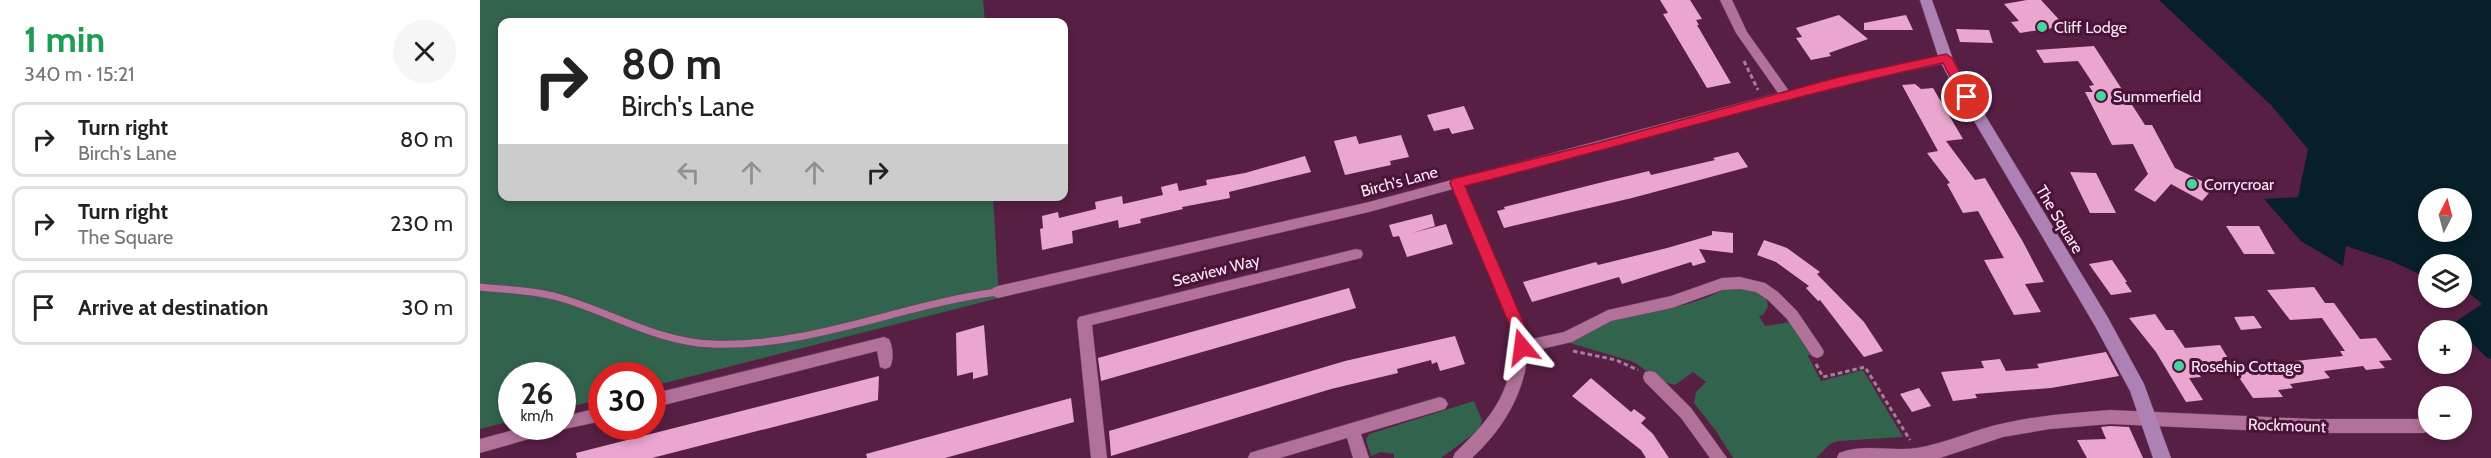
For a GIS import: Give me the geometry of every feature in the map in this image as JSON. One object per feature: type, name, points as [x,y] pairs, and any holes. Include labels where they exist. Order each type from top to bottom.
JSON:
[{"type":"main road","name":"The Square","points":[[1926,0],[1946,58],[1984,128],[2101,321],[2138,389],[2162,458]]},
{"type":"street","points":[[1726,0],[1742,33],[1786,96]]},
{"type":"street","name":"Birch's Lane","points":[[998,292],[1369,207],[1847,79],[1946,58]]},
{"type":"street","points":[[1457,183],[1519,331],[1522,347],[1520,374],[1504,411],[1483,438],[1461,458]]},
{"type":"street","name":"Seaview Way","points":[[1099,458],[1084,321],[1356,254]]},
{"type":"street","points":[[1522,347],[1568,338],[1608,316],[1672,302],[1722,284],[1740,283],[1760,287],[1773,296],[1792,315],[1817,351]]},
{"type":"street","points":[[666,398],[884,343],[885,363]]},
{"type":"street","points":[[1650,377],[1686,413],[1719,458]]},
{"type":"street","points":[[1257,458],[1440,404]]},
{"type":"street","name":"Rockmount","points":[[1845,458],[1871,454],[1918,454],[1940,451],[2003,430],[2050,422],[2110,417],[2313,426],[2418,426]]},
{"type":"street","points":[[1352,429],[1361,458]]},
{"type":"street","points":[[480,446],[502,440]]},
{"type":"lane","points":[[480,287],[539,292],[594,310],[656,335],[711,344],[779,340],[869,321],[966,295],[998,292]]},
{"type":"path","points":[[1555,341],[1562,350],[1616,360],[1650,377]]},
{"type":"path","points":[[1817,351],[1814,360],[1823,377],[1865,368],[1918,454]]},
{"type":"green space","points":[[480,0],[983,0],[985,18],[498,18],[498,201],[993,201],[999,298],[666,383],[666,362],[588,362],[588,402],[576,406],[576,362],[498,362],[498,424],[480,429]]},
{"type":"green space","points":[[1726,288],[1755,289],[1766,296],[1768,307],[1763,315],[1759,316],[1765,326],[1790,322],[1813,353],[1808,356],[1821,381],[1863,370],[1903,437],[1838,441],[1830,444],[1816,458],[1733,458],[1694,403],[1696,392],[1706,382],[1693,372],[1675,385],[1661,381],[1634,362],[1570,343],[1610,321],[1682,305],[1711,296]]},
{"type":"green space","points":[[1474,401],[1482,420],[1479,430],[1441,458],[1394,458],[1394,454],[1381,452],[1371,456],[1366,440],[1369,434]]},
{"type":"water","points":[[2159,0],[2491,0],[2491,359],[2472,343],[2472,320],[2458,320],[2482,304],[2472,296],[2472,254],[2418,254],[2418,273],[2391,261],[2346,246],[2343,266],[2301,241],[2264,199],[2298,197],[2308,149],[2271,105]]},
{"type":"building","points":[[1660,0],[1690,0],[1702,19],[1696,20],[1699,25],[1697,25],[1731,83],[1707,88],[1663,14],[1668,13]]},
{"type":"building","points":[[2041,0],[2065,26],[2020,33],[2011,22],[2019,21],[2004,4]]},
{"type":"building","points":[[1839,15],[1868,39],[1829,53],[1831,56],[1811,60],[1796,38],[1802,37],[1796,28]]},
{"type":"building","points":[[1906,15],[1913,30],[1864,30],[1864,23]]},
{"type":"building","points":[[1956,29],[1989,30],[1993,43],[1960,42]]},
{"type":"building","points":[[2094,46],[2145,125],[2152,125],[2175,168],[2214,187],[2202,201],[2171,184],[2155,202],[2134,190],[2148,174],[2133,144],[2112,145],[2085,92],[2093,92],[2089,86],[2094,85],[2078,61],[2044,63],[2036,50]]},
{"type":"building","points":[[1915,84],[1921,89],[1933,88],[1963,139],[1946,141],[1975,180],[1985,178],[2023,242],[2044,282],[2025,284],[2041,312],[2014,315],[1984,260],[2004,258],[1978,211],[1963,213],[1947,184],[1950,183],[1927,153],[1938,151],[1902,85]]},
{"type":"building","points":[[1464,106],[1474,129],[1452,134],[1449,128],[1434,131],[1427,115]]},
{"type":"building","points":[[1401,135],[1409,157],[1390,161],[1391,165],[1345,175],[1334,141],[1356,136],[1359,144]]},
{"type":"building","points":[[1738,152],[1748,167],[1632,198],[1504,228],[1497,211],[1505,209],[1504,207],[1603,182],[1649,171],[1651,175],[1715,160],[1713,158]]},
{"type":"building","points":[[1305,156],[1311,172],[1229,192],[1230,198],[1182,207],[1183,209],[1140,219],[1141,223],[1119,228],[1118,220],[1072,231],[1073,243],[1042,250],[1040,229],[1043,228],[1042,216],[1058,212],[1059,218],[1096,209],[1095,202],[1122,196],[1123,204],[1163,195],[1161,187],[1177,183],[1179,191],[1207,185],[1206,180],[1245,173]]},
{"type":"building","points":[[2070,172],[2096,173],[2116,213],[2090,213]]},
{"type":"building","points":[[1432,214],[1435,226],[1412,233],[1446,224],[1453,244],[1407,257],[1399,236],[1393,237],[1389,225]]},
{"type":"building","points":[[2226,226],[2259,226],[2275,254],[2244,254]]},
{"type":"building","points":[[1712,231],[1733,233],[1733,253],[1699,249],[1706,262],[1693,266],[1691,262],[1622,284],[1619,277],[1532,302],[1523,282],[1596,262],[1598,265],[1667,248],[1712,235]]},
{"type":"building","points":[[1764,240],[1787,248],[1820,272],[1817,274],[1864,322],[1883,351],[1864,357],[1820,300],[1818,301],[1806,288],[1809,286],[1776,262],[1757,255]]},
{"type":"building","points":[[2112,260],[2132,292],[2111,295],[2089,264]]},
{"type":"building","points":[[2314,287],[2325,303],[2334,303],[2360,339],[2376,338],[2392,360],[2379,361],[2385,368],[2366,370],[2363,366],[2324,371],[2330,378],[2290,384],[2293,388],[2278,390],[2283,397],[2253,398],[2236,373],[2298,366],[2295,361],[2343,356],[2340,351],[2345,351],[2322,318],[2290,320],[2267,290]]},
{"type":"building","points":[[1349,288],[1356,308],[1101,381],[1098,358]]},
{"type":"building","points":[[2155,314],[2166,330],[2173,330],[2185,348],[2220,345],[2232,365],[2195,369],[2201,377],[2189,378],[2203,400],[2186,402],[2156,352],[2129,318]]},
{"type":"building","points":[[2254,316],[2262,328],[2241,330],[2234,317]]},
{"type":"building","points":[[984,325],[988,375],[973,379],[973,372],[957,376],[956,333]]},
{"type":"building","points":[[1455,336],[1465,364],[1440,371],[1437,362],[1432,364],[1431,360],[1397,369],[1398,373],[1331,389],[1111,456],[1109,431],[1345,361]]},
{"type":"building","points":[[2106,352],[2119,376],[2051,388],[1975,394],[1977,398],[1953,401],[1941,372],[1984,368],[1981,361],[2000,359],[2006,371],[2039,368],[2037,364]]},
{"type":"building","points":[[879,376],[878,400],[652,458],[577,458],[576,453],[627,440],[666,440],[666,430]]},
{"type":"building","points":[[1591,378],[1631,412],[1634,409],[1646,418],[1641,423],[1653,434],[1669,458],[1646,458],[1641,450],[1572,396]]},
{"type":"building","points":[[1919,388],[1931,406],[1912,412],[1900,394]]},
{"type":"building","points":[[1071,398],[1074,422],[945,458],[867,458],[866,454]]},
{"type":"building","points":[[2101,427],[2129,427],[2143,458],[2087,458],[2077,440],[2106,439]]},
{"type":"place","name":"Cliff Lodge","points":[[2042,27]]},
{"type":"place","name":"Summerfield","points":[[2101,96]]},
{"type":"place","name":"Corrycroar","points":[[2192,184]]},
{"type":"place","name":"Rosehip Cottage","points":[[2179,366]]},
{"type":"route","points":[[1522,347],[1519,331],[1457,183],[1597,148],[1839,81],[1946,58],[1967,97]]}]
